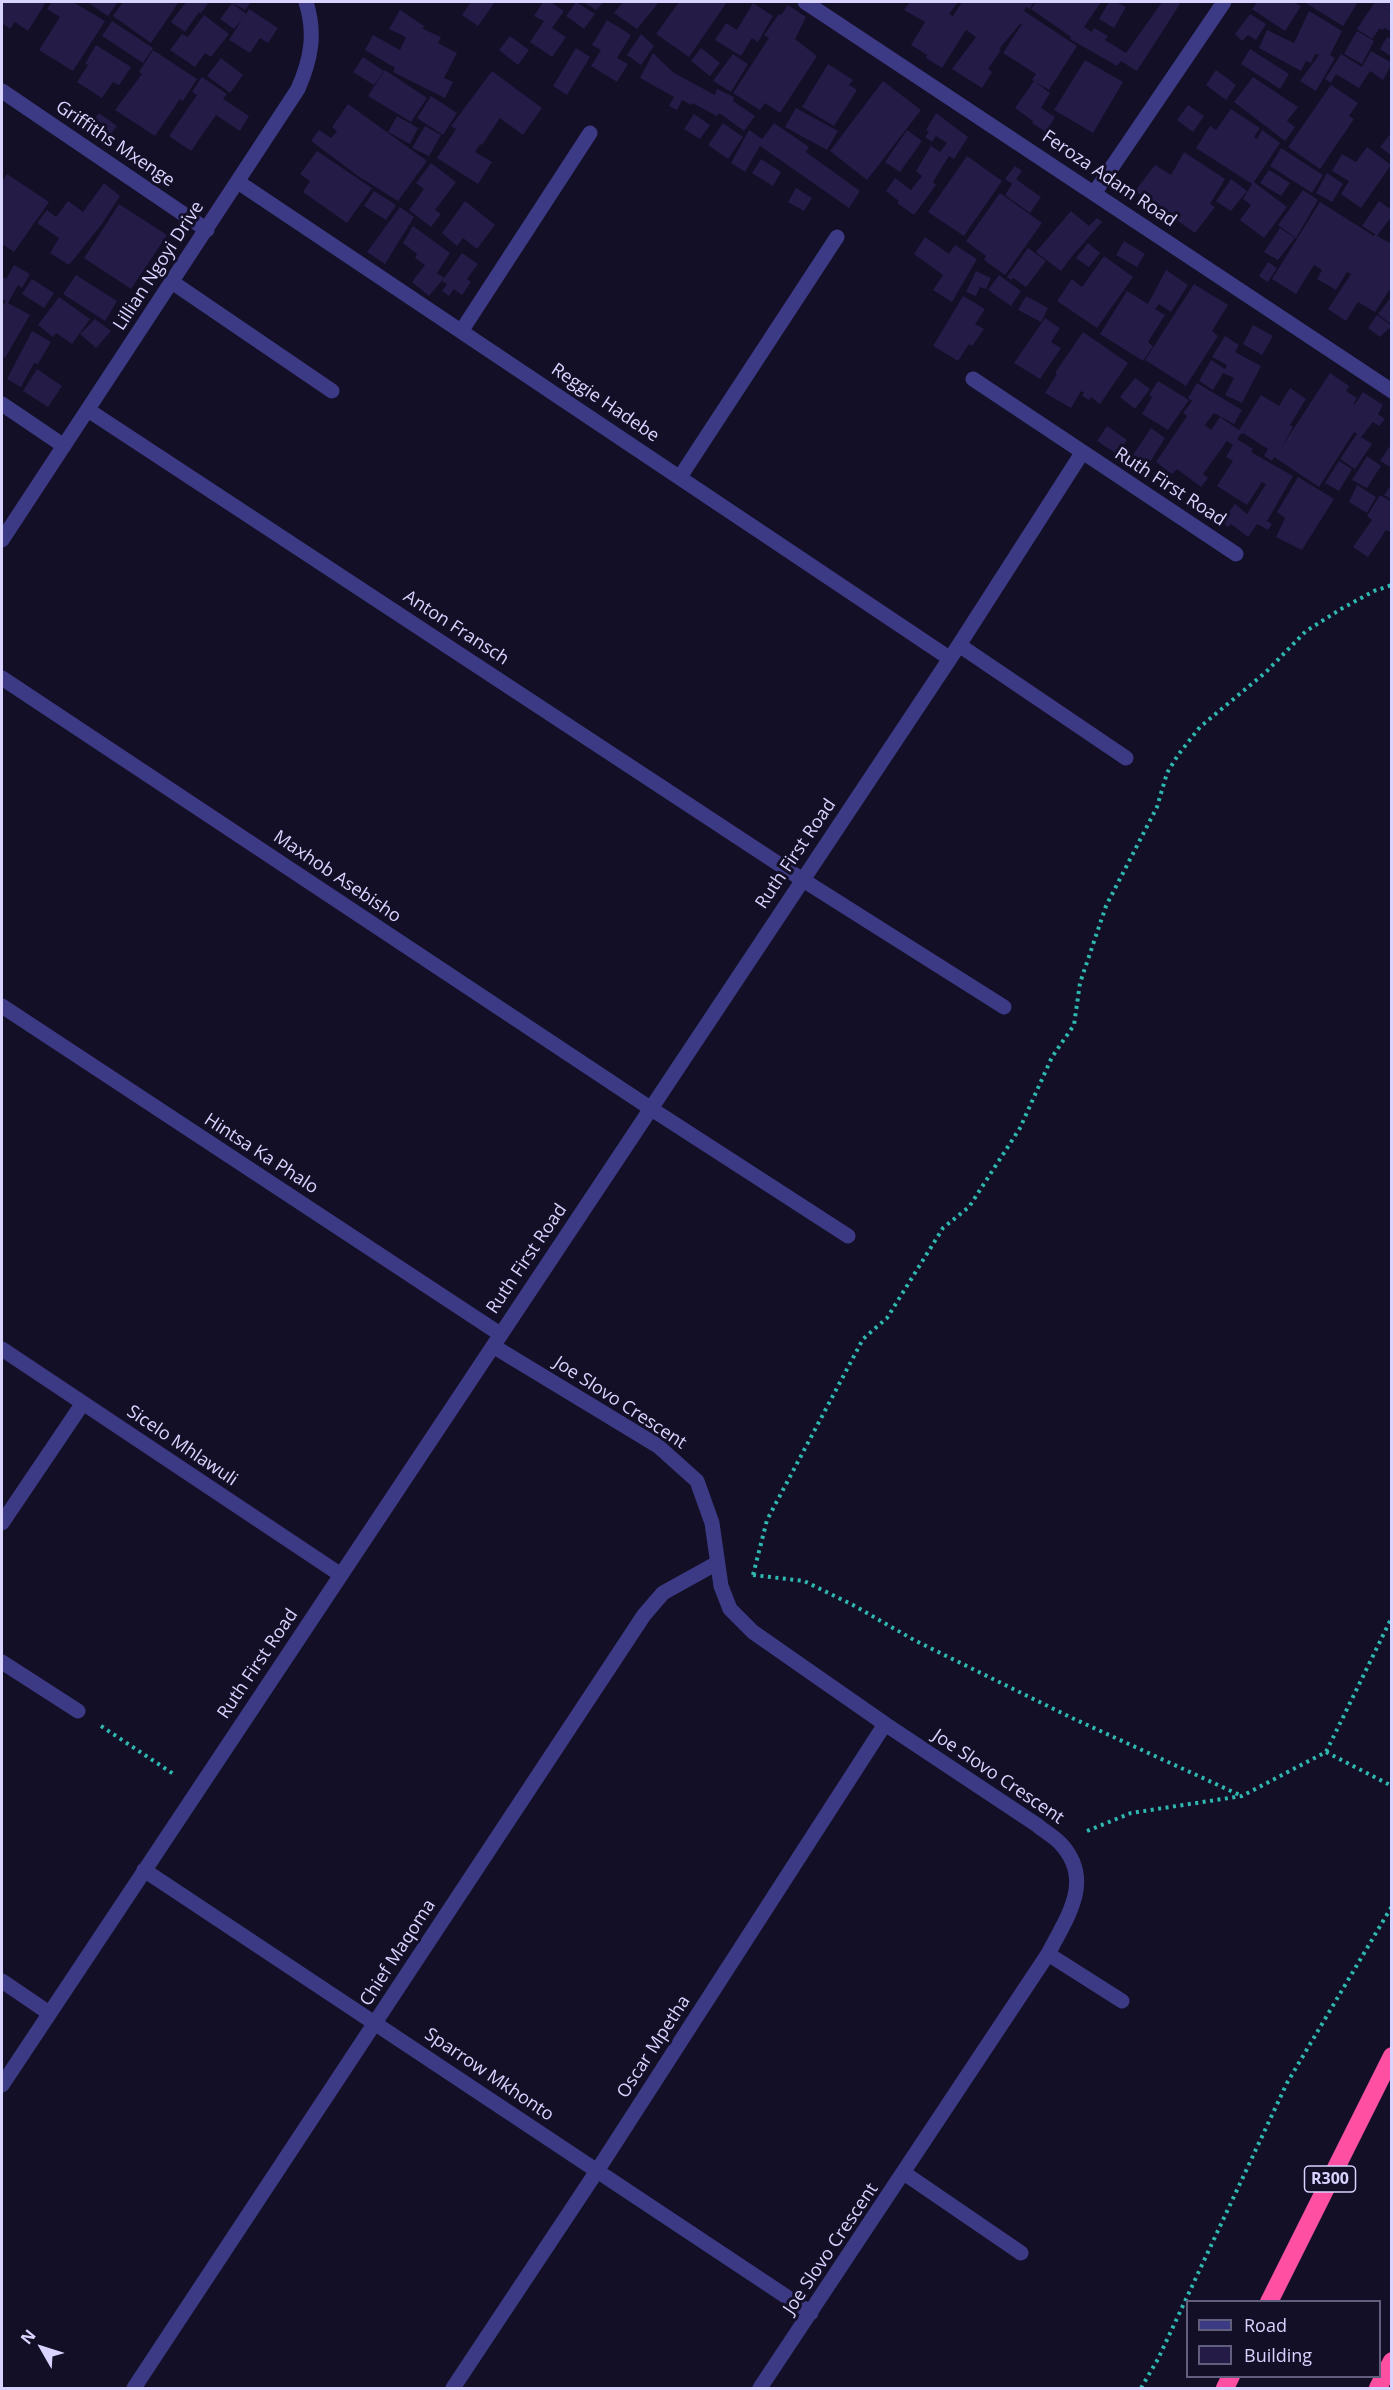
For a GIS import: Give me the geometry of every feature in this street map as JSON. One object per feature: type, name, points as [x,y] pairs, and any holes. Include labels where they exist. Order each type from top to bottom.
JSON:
[{"type":"highway","name":"R300","points":[[1270,2300],[1392,2056]]},
{"type":"highway","points":[[1378,2388],[1392,2361]]},
{"type":"street","name":"Lillian Ngoyi Drive","points":[[2,540],[298,89],[308,64],[312,21],[306,2]]},
{"type":"street","name":"Feroza Adam Road","points":[[805,2],[1095,192],[1327,350],[1392,391]]},
{"type":"street","points":[[1095,192],[1224,2]]},
{"type":"street","name":"Griffiths Mxenge","points":[[2,91],[207,230]]},
{"type":"street","points":[[462,330],[590,133]]},
{"type":"street","name":"Reggie Hadebe","points":[[238,182],[950,658]]},
{"type":"street","points":[[680,477],[837,237]]},
{"type":"street","points":[[172,282],[332,391]]},
{"type":"street","name":"Ruth First Road","points":[[972,380],[1236,554]]},
{"type":"street","points":[[2,404],[64,446]]},
{"type":"street","name":"Anton Fransch","points":[[88,410],[803,880],[1004,1007]]},
{"type":"street","name":"Ruth First Road","points":[[2,2085],[950,658],[1082,453]]},
{"type":"street","points":[[958,645],[1126,758]]},
{"type":"street","name":"Maxhob Asebisho","points":[[2,678],[650,1108],[849,1236]]},
{"type":"street","name":"Hintsa Ka Phalo","points":[[2,1006],[496,1340]]},
{"type":"street","name":"Joe Slovo Crescent","points":[[496,1340],[658,1446],[698,1481],[712,1523],[721,1586],[730,1609],[753,1632],[885,1724],[1037,1825],[1059,1842],[1073,1861],[1078,1880],[1073,1905],[1048,1954],[812,2313],[760,2388]]},
{"type":"street","name":"Sicelo Mhlawuli","points":[[2,1349],[341,1575]]},
{"type":"street","points":[[2,1522],[83,1403]]},
{"type":"street","name":"Chief Maqoma","points":[[134,2388],[644,1615],[663,1593],[717,1563]]},
{"type":"street","points":[[2,1662],[78,1712]]},
{"type":"street","name":"Oscar Mpetha","points":[[453,2388],[597,2171],[885,1724]]},
{"type":"street","name":"Sparrow Mkhonto","points":[[144,1870],[812,2313]]},
{"type":"street","points":[[1048,1954],[1122,2001]]},
{"type":"street","points":[[2,1981],[49,2013]]},
{"type":"street","points":[[904,2173],[1021,2253]]},
{"type":"path","points":[[753,1575],[767,1520],[863,1339],[887,1318],[943,1228],[969,1207],[991,1176],[1020,1128],[1052,1057],[1074,1025],[1080,983],[1106,906],[1157,807],[1167,773],[1178,755],[1200,727],[1266,672],[1306,632],[1349,604],[1392,585]]},
{"type":"path","points":[[721,1586],[753,1575],[804,1581],[855,1606],[914,1640],[1070,1717],[1242,1796]]},
{"type":"path","points":[[1059,1842],[1131,1813],[1242,1796],[1326,1752],[1392,1617]]},
{"type":"path","points":[[78,1712],[198,1790]]},
{"type":"path","points":[[1326,1752],[1392,1786]]},
{"type":"path","points":[[1141,2388],[1158,2359],[1287,2083],[1392,1906]]},
{"type":"building","points":[[2,2],[46,2],[28,31],[15,22],[10,29],[2,23]]},
{"type":"building","points":[[52,2],[73,2],[105,21],[73,71],[39,50],[60,17],[47,9]]},
{"type":"building","points":[[87,2],[118,2],[108,16]]},
{"type":"building","points":[[123,2],[178,3],[151,43],[113,16]]},
{"type":"building","points":[[186,2],[209,2],[185,32],[171,22]]},
{"type":"building","points":[[231,2],[251,2],[245,10]]},
{"type":"building","points":[[471,2],[495,2],[478,26],[462,15]]},
{"type":"building","points":[[543,2],[551,2],[564,11],[552,28],[566,37],[552,57],[530,42],[544,21],[534,16]]},
{"type":"building","points":[[576,2],[595,14],[584,29],[566,16]]},
{"type":"building","points":[[583,2],[604,2],[596,10]]},
{"type":"building","points":[[623,2],[659,2],[637,29],[614,13]]},
{"type":"building","points":[[679,2],[727,2],[689,57],[656,34]]},
{"type":"building","points":[[910,2],[958,2],[949,14],[953,16],[962,2],[1034,2],[1030,9],[1026,7],[1024,11],[1077,46],[1049,90],[1032,80],[1036,74],[1003,53],[1022,24],[1020,24],[999,49],[1001,50],[988,69],[992,72],[982,88],[952,69],[976,37],[966,30],[942,68],[911,45],[925,22],[904,10]]},
{"type":"building","points":[[1036,2],[1101,2],[1084,27],[1092,32],[1094,28],[1108,36],[1105,40],[1126,53],[1162,2],[1180,4],[1137,71],[1121,61],[1117,66],[1070,39],[1071,37],[1031,9]]},
{"type":"building","points":[[1109,2],[1116,2],[1126,7],[1114,28],[1099,19]]},
{"type":"building","points":[[1257,2],[1293,2],[1301,6],[1285,31],[1252,9]]},
{"type":"building","points":[[1304,2],[1358,2],[1343,26]]},
{"type":"building","points":[[1375,2],[1392,2],[1391,12],[1378,5],[1392,13],[1392,32],[1380,28],[1372,39],[1357,29]]},
{"type":"building","points":[[232,3],[246,14],[249,9],[278,28],[268,43],[260,38],[250,53],[229,40],[242,19],[234,29],[220,19]]},
{"type":"building","points":[[753,3],[773,16],[758,42],[752,38],[741,56],[715,40],[726,23],[737,30]]},
{"type":"building","points":[[788,5],[806,17],[795,39],[817,56],[780,113],[765,103],[760,110],[733,93],[769,38],[764,35]]},
{"type":"building","points":[[400,10],[424,26],[423,29],[441,37],[438,43],[457,53],[444,78],[453,82],[445,98],[393,72],[395,68],[365,50],[373,35],[400,50],[406,37],[389,29]]},
{"type":"building","points":[[1309,11],[1342,31],[1330,55],[1335,58],[1316,91],[1300,81],[1319,55],[1315,54],[1311,63],[1306,61],[1301,71],[1259,48],[1267,30],[1294,43]]},
{"type":"building","points":[[1250,14],[1266,24],[1256,40],[1248,35],[1242,41],[1235,34]]},
{"type":"building","points":[[204,15],[229,34],[211,57],[205,53],[195,67],[170,50],[182,34],[188,37]]},
{"type":"building","points":[[607,20],[631,35],[617,58],[628,64],[617,82],[591,66],[601,50],[592,45]]},
{"type":"building","points":[[112,21],[153,48],[143,63],[102,36]]},
{"type":"building","points":[[1357,31],[1374,41],[1362,64],[1344,54]]},
{"type":"building","points":[[641,34],[654,46],[641,65],[627,55]]},
{"type":"building","points":[[510,36],[529,50],[518,65],[499,50]]},
{"type":"building","points":[[1387,37],[1392,40],[1392,57],[1380,49]]},
{"type":"building","points":[[96,45],[131,67],[119,85],[113,82],[102,98],[77,82],[88,65],[85,64]]},
{"type":"building","points":[[576,48],[590,57],[567,95],[553,86]]},
{"type":"building","points":[[701,48],[720,63],[710,76],[691,61]]},
{"type":"building","points":[[1250,49],[1289,74],[1280,89],[1241,64]]},
{"type":"building","points":[[153,50],[197,79],[183,101],[180,99],[155,136],[115,110],[142,74],[139,72]]},
{"type":"building","points":[[1371,51],[1392,63],[1383,80],[1370,71],[1359,88],[1336,74],[1331,83],[1325,79],[1341,54],[1362,67]]},
{"type":"building","points":[[653,53],[674,73],[715,95],[717,89],[734,97],[733,101],[755,116],[744,131],[719,113],[717,116],[692,103],[691,105],[682,100],[677,110],[669,106],[674,97],[640,78]]},
{"type":"building","points":[[733,54],[748,64],[731,92],[713,81]]},
{"type":"building","points":[[363,57],[384,71],[374,85],[353,72]]},
{"type":"building","points":[[221,58],[243,75],[230,93],[207,76]]},
{"type":"building","points":[[1085,60],[1123,82],[1093,133],[1054,110]]},
{"type":"building","points":[[828,64],[853,80],[849,85],[857,90],[834,126],[802,107]]},
{"type":"building","points":[[385,70],[427,98],[411,122],[368,96]]},
{"type":"building","points":[[1216,70],[1236,85],[1226,100],[1206,85]]},
{"type":"building","points":[[492,71],[542,108],[523,135],[500,118],[475,152],[492,162],[478,184],[437,158],[456,129],[451,126]]},
{"type":"building","points":[[202,77],[227,94],[223,99],[249,116],[240,131],[216,115],[191,151],[169,136],[197,95],[192,92]]},
{"type":"building","points":[[1253,77],[1298,107],[1287,121],[1295,127],[1285,141],[1234,102]]},
{"type":"building","points":[[883,81],[921,110],[867,180],[830,151]]},
{"type":"building","points":[[1034,81],[1050,93],[1041,108],[1055,117],[1046,132],[1015,108]]},
{"type":"building","points":[[1331,85],[1358,103],[1349,116],[1354,119],[1320,169],[1288,147]]},
{"type":"building","points":[[431,96],[457,113],[443,135],[417,118]]},
{"type":"building","points":[[348,104],[427,161],[398,201],[358,176],[311,141],[319,130],[331,138],[337,131],[332,127]]},
{"type":"building","points":[[1188,105],[1204,116],[1193,132],[1177,120]]},
{"type":"building","points":[[796,108],[838,131],[827,150],[785,127]]},
{"type":"building","points":[[1231,109],[1260,128],[1254,137],[1257,139],[1262,130],[1280,143],[1254,182],[1287,207],[1264,238],[1240,220],[1251,205],[1243,199],[1252,184],[1196,148],[1210,126],[1216,130]]},
{"type":"building","points":[[99,113],[117,126],[107,139],[97,133],[100,128],[92,122]]},
{"type":"building","points":[[936,113],[968,137],[954,159],[949,156],[933,182],[936,185],[914,215],[897,203],[899,201],[886,191],[895,178],[911,190],[922,176],[916,171],[931,146],[940,152],[947,143],[936,136],[932,142],[925,137],[929,132],[926,130]]},
{"type":"building","points":[[694,114],[710,125],[700,139],[684,129]]},
{"type":"building","points":[[397,116],[418,128],[410,144],[388,132]]},
{"type":"building","points":[[723,123],[743,137],[728,159],[708,145]]},
{"type":"building","points":[[774,123],[809,147],[806,152],[860,191],[849,208],[760,146],[745,172],[731,163],[749,130],[762,139]]},
{"type":"building","points":[[425,126],[441,135],[429,156],[412,148]]},
{"type":"building","points":[[907,130],[922,141],[900,172],[885,162]]},
{"type":"building","points":[[1392,132],[1392,156],[1380,147]]},
{"type":"building","points":[[1367,147],[1391,165],[1361,208],[1341,194],[1349,181],[1332,171],[1342,154],[1356,162]]},
{"type":"building","points":[[1281,148],[1323,175],[1312,193],[1270,166]]},
{"type":"building","points":[[317,151],[372,188],[347,223],[303,192],[310,181],[300,174]]},
{"type":"building","points":[[1184,152],[1225,179],[1210,204],[1215,207],[1195,233],[1135,191],[1155,165],[1171,175]]},
{"type":"building","points":[[967,156],[1002,181],[964,236],[928,212]]},
{"type":"building","points":[[761,159],[781,172],[773,186],[752,173]]},
{"type":"building","points":[[431,163],[456,182],[435,210],[441,214],[431,227],[409,210],[424,189],[416,183]]},
{"type":"building","points":[[1015,166],[1022,171],[1016,179],[1041,197],[1030,213],[1005,195],[1012,184],[1005,179]]},
{"type":"building","points":[[1269,170],[1290,183],[1281,196],[1260,183]]},
{"type":"building","points":[[1327,173],[1343,184],[1332,202],[1316,193]]},
{"type":"building","points":[[7,174],[49,202],[14,252],[2,244],[2,182]]},
{"type":"building","points":[[1231,179],[1247,191],[1231,211],[1216,201]]},
{"type":"building","points":[[104,183],[120,196],[102,224],[69,265],[50,253],[59,238],[37,223],[47,210],[56,217],[68,201],[83,212]]},
{"type":"building","points":[[796,188],[812,198],[804,211],[788,202]]},
{"type":"building","points":[[1303,190],[1318,200],[1296,238],[1278,225]]},
{"type":"building","points":[[374,191],[396,205],[386,220],[364,206]]},
{"type":"building","points":[[1000,193],[1042,223],[1005,275],[984,260],[986,256],[966,241]]},
{"type":"building","points":[[465,201],[495,225],[477,249],[463,238],[457,246],[442,233]]},
{"type":"building","points":[[1379,201],[1392,210],[1392,216],[1377,236],[1392,244],[1392,286],[1375,312],[1358,302],[1346,321],[1328,309],[1351,274],[1347,272],[1336,290],[1317,279],[1322,270],[1314,265],[1296,294],[1272,279],[1320,202],[1374,236],[1375,234],[1362,226]]},
{"type":"building","points":[[119,204],[167,235],[131,289],[84,258]]},
{"type":"building","points":[[400,207],[414,217],[385,264],[367,252]]},
{"type":"building","points":[[1071,211],[1089,226],[1097,218],[1102,222],[1061,271],[1036,252]]},
{"type":"building","points":[[413,226],[450,253],[437,273],[444,278],[429,296],[412,282],[425,265],[415,258],[417,254],[403,243]]},
{"type":"building","points":[[1280,228],[1295,238],[1278,260],[1264,252]]},
{"type":"building","points":[[925,237],[949,254],[955,245],[977,259],[952,302],[933,290],[943,275],[914,254]]},
{"type":"building","points":[[1124,241],[1145,254],[1137,267],[1116,255]]},
{"type":"building","points":[[1088,243],[1100,253],[1089,267],[1076,258]]},
{"type":"building","points":[[1028,248],[1046,261],[1026,287],[1013,278],[1011,280],[1007,277]]},
{"type":"building","points":[[462,253],[478,264],[467,279],[471,282],[462,295],[454,289],[449,296],[442,291],[447,284],[442,281]]},
{"type":"building","points":[[1104,256],[1133,277],[1097,328],[1057,301],[1072,279],[1082,287]]},
{"type":"building","points":[[1268,262],[1277,268],[1268,282],[1259,276]]},
{"type":"building","points":[[14,265],[30,274],[22,288],[18,285],[8,303],[30,315],[5,358],[2,356],[2,304],[6,301],[2,299],[2,276],[6,279]]},
{"type":"building","points":[[1166,270],[1188,285],[1171,312],[1159,304],[1155,309],[1165,315],[1148,342],[1153,346],[1143,361],[1100,334],[1127,291],[1148,304]]},
{"type":"building","points":[[976,271],[991,278],[986,289],[980,287],[976,296],[966,292]]},
{"type":"building","points":[[76,275],[117,301],[105,321],[63,294]]},
{"type":"building","points":[[999,275],[1021,291],[1011,306],[988,290]]},
{"type":"building","points":[[32,279],[54,293],[44,308],[22,294]]},
{"type":"building","points":[[1194,284],[1228,305],[1212,331],[1218,336],[1186,386],[1145,360]]},
{"type":"building","points":[[963,296],[985,309],[975,324],[984,329],[972,346],[969,344],[958,361],[933,346]]},
{"type":"building","points":[[1026,296],[1048,308],[1041,322],[1018,310]]},
{"type":"building","points":[[1392,296],[1392,325],[1378,314]]},
{"type":"building","points":[[59,297],[90,319],[72,344],[56,333],[53,337],[38,325]]},
{"type":"building","points":[[1377,315],[1392,326],[1380,337],[1368,328]]},
{"type":"building","points":[[1045,318],[1060,328],[1051,342],[1061,348],[1040,379],[1014,363]]},
{"type":"building","points":[[95,319],[111,331],[96,348],[80,334]]},
{"type":"building","points":[[1253,325],[1273,336],[1262,355],[1243,344]]},
{"type":"building","points":[[32,331],[51,342],[38,364],[34,363],[21,387],[7,379]]},
{"type":"building","points":[[1083,332],[1128,363],[1100,404],[1091,397],[1089,400],[1082,396],[1084,393],[1081,391],[1071,408],[1045,393],[1057,374],[1055,373]]},
{"type":"building","points":[[1225,336],[1239,345],[1235,352],[1261,366],[1242,403],[1225,395],[1234,378],[1223,373],[1213,390],[1199,381],[1211,360],[1225,369],[1227,365],[1212,357]]},
{"type":"building","points":[[37,369],[62,386],[48,407],[23,391]]},
{"type":"building","points":[[1330,373],[1349,386],[1346,391],[1357,398],[1355,404],[1363,392],[1383,405],[1378,414],[1385,419],[1379,426],[1373,422],[1361,437],[1372,444],[1355,469],[1340,459],[1357,434],[1354,432],[1319,487],[1274,457],[1272,461],[1264,456],[1268,449],[1243,433],[1240,435],[1237,439],[1253,449],[1251,452],[1293,476],[1267,521],[1272,524],[1268,530],[1257,524],[1248,537],[1231,524],[1228,527],[1221,522],[1235,504],[1247,514],[1266,484],[1262,482],[1247,505],[1217,486],[1233,461],[1226,457],[1233,445],[1227,441],[1203,474],[1208,478],[1201,487],[1177,469],[1172,474],[1156,462],[1187,416],[1183,413],[1192,401],[1188,398],[1197,383],[1242,410],[1234,424],[1214,413],[1205,425],[1211,430],[1220,417],[1239,430],[1261,395],[1279,406],[1290,388],[1306,399],[1290,425],[1293,427],[1281,448]]},
{"type":"building","points":[[1135,378],[1150,389],[1135,409],[1120,397]]},
{"type":"building","points":[[1158,381],[1189,400],[1168,430],[1142,414],[1152,397],[1149,395]]},
{"type":"building","points":[[1107,426],[1127,440],[1117,454],[1097,441]]},
{"type":"building","points":[[1151,428],[1165,438],[1148,465],[1133,455]]},
{"type":"building","points":[[1392,443],[1392,468],[1380,461]]},
{"type":"building","points":[[1367,456],[1381,466],[1367,488],[1352,480]]},
{"type":"building","points":[[1339,461],[1352,469],[1339,491],[1325,483]]},
{"type":"building","points":[[1298,477],[1334,499],[1302,550],[1276,537],[1285,518],[1277,512]]},
{"type":"building","points":[[1392,484],[1392,500],[1384,495]]},
{"type":"building","points":[[1357,485],[1376,497],[1367,513],[1349,502]]},
{"type":"building","points":[[1380,495],[1392,502],[1392,533],[1386,530],[1368,557],[1353,547],[1372,520],[1367,516]]}]
